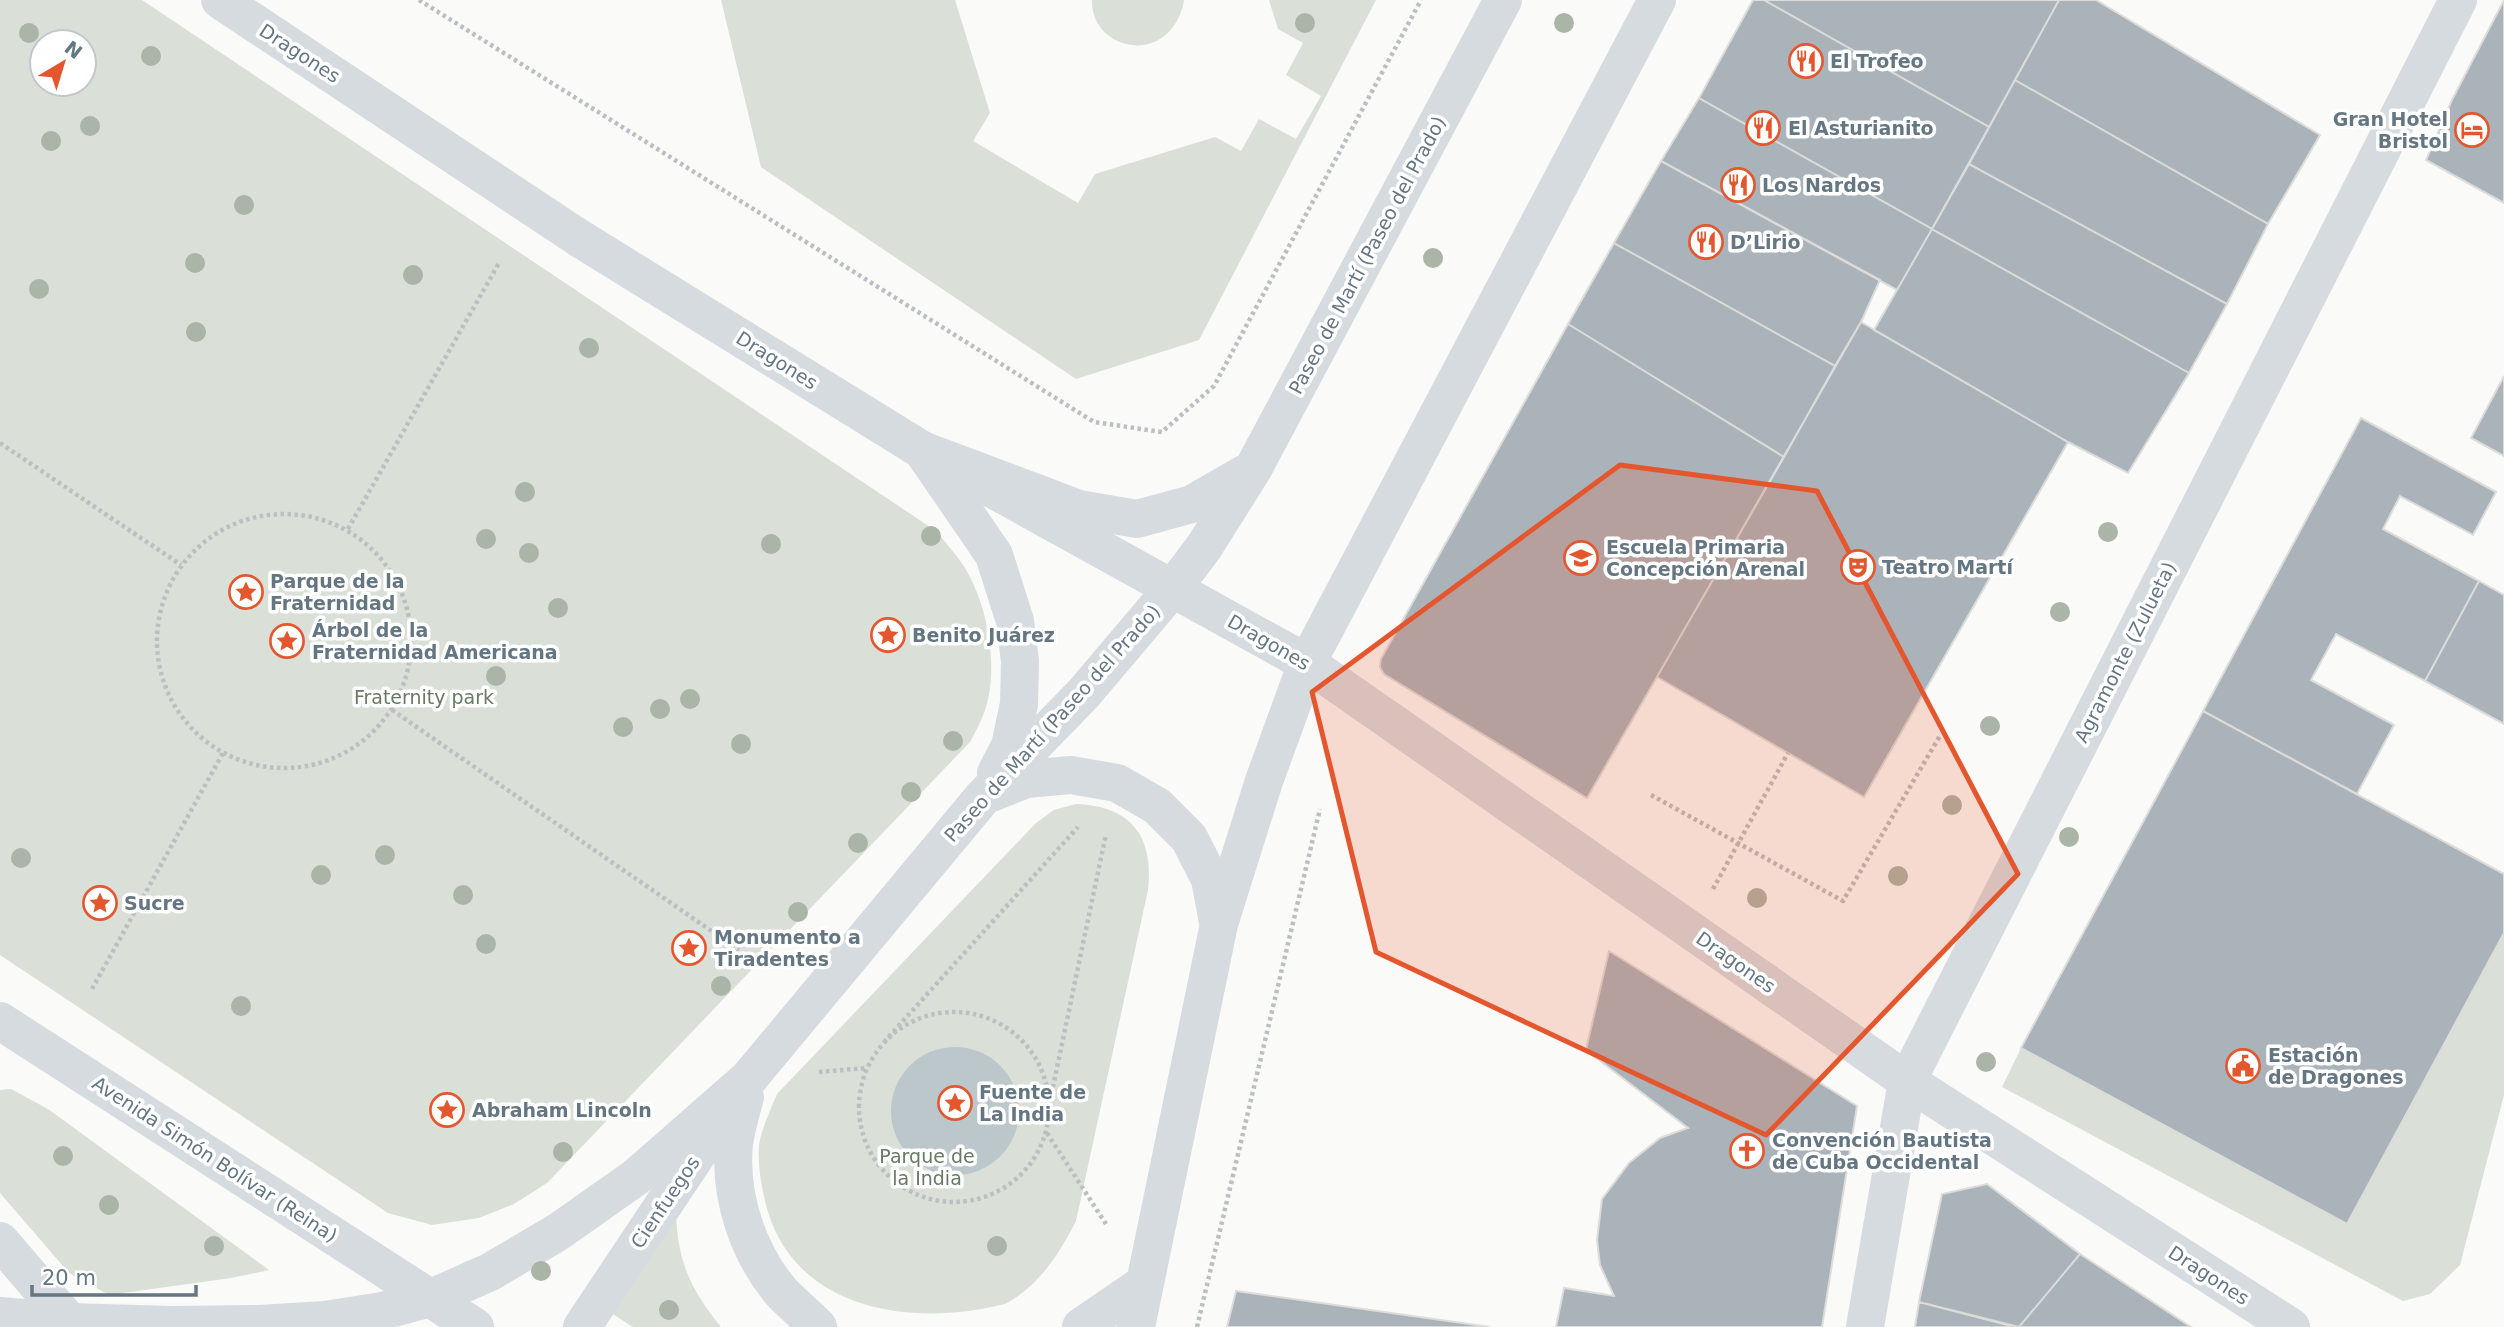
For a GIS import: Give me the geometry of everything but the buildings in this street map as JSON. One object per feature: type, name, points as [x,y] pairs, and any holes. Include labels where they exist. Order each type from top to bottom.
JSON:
[{"type":"main road","name":"Dragones","points":[[220,0],[579,238],[922,450],[1307,663],[1907,1081],[2291,1327]]},
{"type":"main road","name":"Paseo de Martí (Paseo del Prado)","points":[[0,1316],[72,1324],[172,1325],[325,1320],[382,1311],[431,1298],[490,1272],[558,1232],[636,1177],[749,1078],[983,797],[1084,693],[1204,547],[1253,468],[1503,0]]},
{"type":"main road","points":[[1136,1327],[1219,924],[1264,781],[1307,663],[1657,0]]},
{"type":"main road","name":"Agramonte (Zulueta)","points":[[1865,1327],[1907,1081],[2458,0]]},
{"type":"main road","points":[[922,450],[1079,509],[1137,519],[1192,504],[1253,468]]},
{"type":"main road","points":[[922,450],[994,555],[1015,621],[1020,661],[1020,704],[1010,746],[983,797]]},
{"type":"main road","points":[[983,797],[1026,779],[1071,775],[1117,783],[1157,806],[1189,838],[1210,879],[1219,924]]},
{"type":"main road","name":"Avenida Simón Bolívar (Reina)","points":[[0,1021],[475,1327]]},
{"type":"main road","points":[[749,1078],[734,1144],[734,1182],[742,1222],[759,1258],[782,1292],[818,1327]]},
{"type":"main road","name":"Cienfuegos","points":[[582,1327],[749,1078]]},
{"type":"main road","points":[[0,1241],[72,1324]]},
{"type":"main road","points":[[1081,1327],[1145,1283]]},
{"type":"main road","points":[[1114,1327],[1145,1283]]},
{"type":"path","points":[[419,0],[1094,422],[1162,432],[1214,386],[1420,0]]},
{"type":"path","points":[[348,529],[499,263]]},
{"type":"path","points":[[0,443],[181,565]]},
{"type":"path","points":[[288,513],[319,518],[348,529],[375,551],[395,578],[408,609],[413,642],[409,674],[392,710],[376,732],[349,752],[318,764],[274,768],[252,765],[223,753],[197,733],[177,709],[164,682],[156,652],[158,622],[166,591],[181,565],[203,542],[229,525],[258,516],[288,513]]},
{"type":"path","points":[[392,710],[739,950]]},
{"type":"path","points":[[1651,795],[1843,901],[1941,734]]},
{"type":"path","points":[[92,989],[223,753]]},
{"type":"path","points":[[1710,895],[1788,753]]},
{"type":"path","points":[[1117,783],[1050,1101],[1047,1133],[1033,1161],[1012,1184],[984,1198],[953,1202],[922,1197],[895,1182],[874,1158],[861,1130],[859,1098],[867,1068],[884,1042],[1117,783]]},
{"type":"path","points":[[1197,1327],[1320,809]]},
{"type":"path","points":[[884,1042],[909,1023],[940,1013],[971,1013],[1002,1024],[1026,1044],[1043,1071],[1050,1101]]},
{"type":"path","points":[[1047,1133],[1145,1283]]},
{"type":"highlighted area","points":[[1620,465],[1817,491],[2018,874],[1766,1135],[1376,952],[1312,692]]},
{"type":"green space","name":"Fraternity park","points":[[0,0],[142,0],[936,531],[963,565],[979,598],[989,637],[991,677],[984,713],[970,742],[547,1183],[514,1204],[479,1218],[432,1225],[388,1213],[0,955]]},
{"type":"green space","points":[[721,0],[955,0],[990,113],[973,141],[1078,203],[1095,174],[1215,137],[1241,151],[1259,119],[1296,139],[1321,96],[1286,75],[1303,43],[1278,29],[1269,0],[1376,0],[1199,340],[1076,379],[761,167]]},
{"type":"green space","points":[[1092,0],[1184,1],[1176,23],[1163,37],[1148,44],[1132,45],[1117,41],[1104,31],[1095,17]]},
{"type":"green space","name":"Parque de la India","points":[[1076,804],[1095,806],[1125,818],[1142,840],[1149,871],[1148,890],[1076,1221],[1063,1245],[1038,1279],[1005,1304],[970,1311],[898,1311],[864,1304],[833,1291],[805,1272],[783,1246],[768,1212],[760,1176],[759,1148],[763,1128],[777,1094],[1036,823],[1054,810]]},
{"type":"green space","points":[[2504,933],[2504,1095],[2460,1265],[2430,1294],[2403,1301],[2002,1087],[2021,1048],[2347,1224]]},
{"type":"green space","points":[[11,1089],[48,1109],[269,1270],[109,1295],[69,1273],[0,1193],[0,1090]]},
{"type":"green space","points":[[676,1211],[679,1244],[687,1273],[701,1300],[721,1327],[633,1327],[611,1313]]},
{"type":"shaded area","name":"Fuente de La India","points":[[955,1047],[980,1051],[1001,1065],[1015,1086],[1019,1111],[1015,1136],[1001,1157],[980,1171],[955,1175],[930,1171],[909,1157],[895,1136],[891,1111],[895,1086],[909,1065],[930,1051]]},
{"type":"place","name":"El Trofeo","points":[[1806,61]]},
{"type":"place","name":"El Asturianito","points":[[1763,128]]},
{"type":"place","name":"Gran Hotel Bristol","points":[[2472,130]]},
{"type":"place","name":"Los Nardos","points":[[1738,185]]},
{"type":"place","name":"D’Lirio","points":[[1706,242]]},
{"type":"place","name":"Escuela Primaria Concepción Arenal","points":[[1581,558]]},
{"type":"place","name":"Teatro Martí","points":[[1858,567]]},
{"type":"place","name":"Parque de la Fraternidad","points":[[246,592]]},
{"type":"place","name":"Benito Juárez","points":[[888,635]]},
{"type":"place","name":"Árbol de la Fraternidad Americana","points":[[287,641]]},
{"type":"place","name":"Sucre","points":[[100,903]]},
{"type":"place","name":"Monumento a Tiradentes","points":[[689,948]]},
{"type":"place","name":"Estación de Dragones","points":[[2243,1066]]},
{"type":"place","name":"Fuente de La India","points":[[955,1103]]},
{"type":"place","name":"Abraham Lincoln","points":[[447,1110]]},
{"type":"place","name":"Convención Bautista de Cuba Occidental","points":[[1747,1151]]}]
